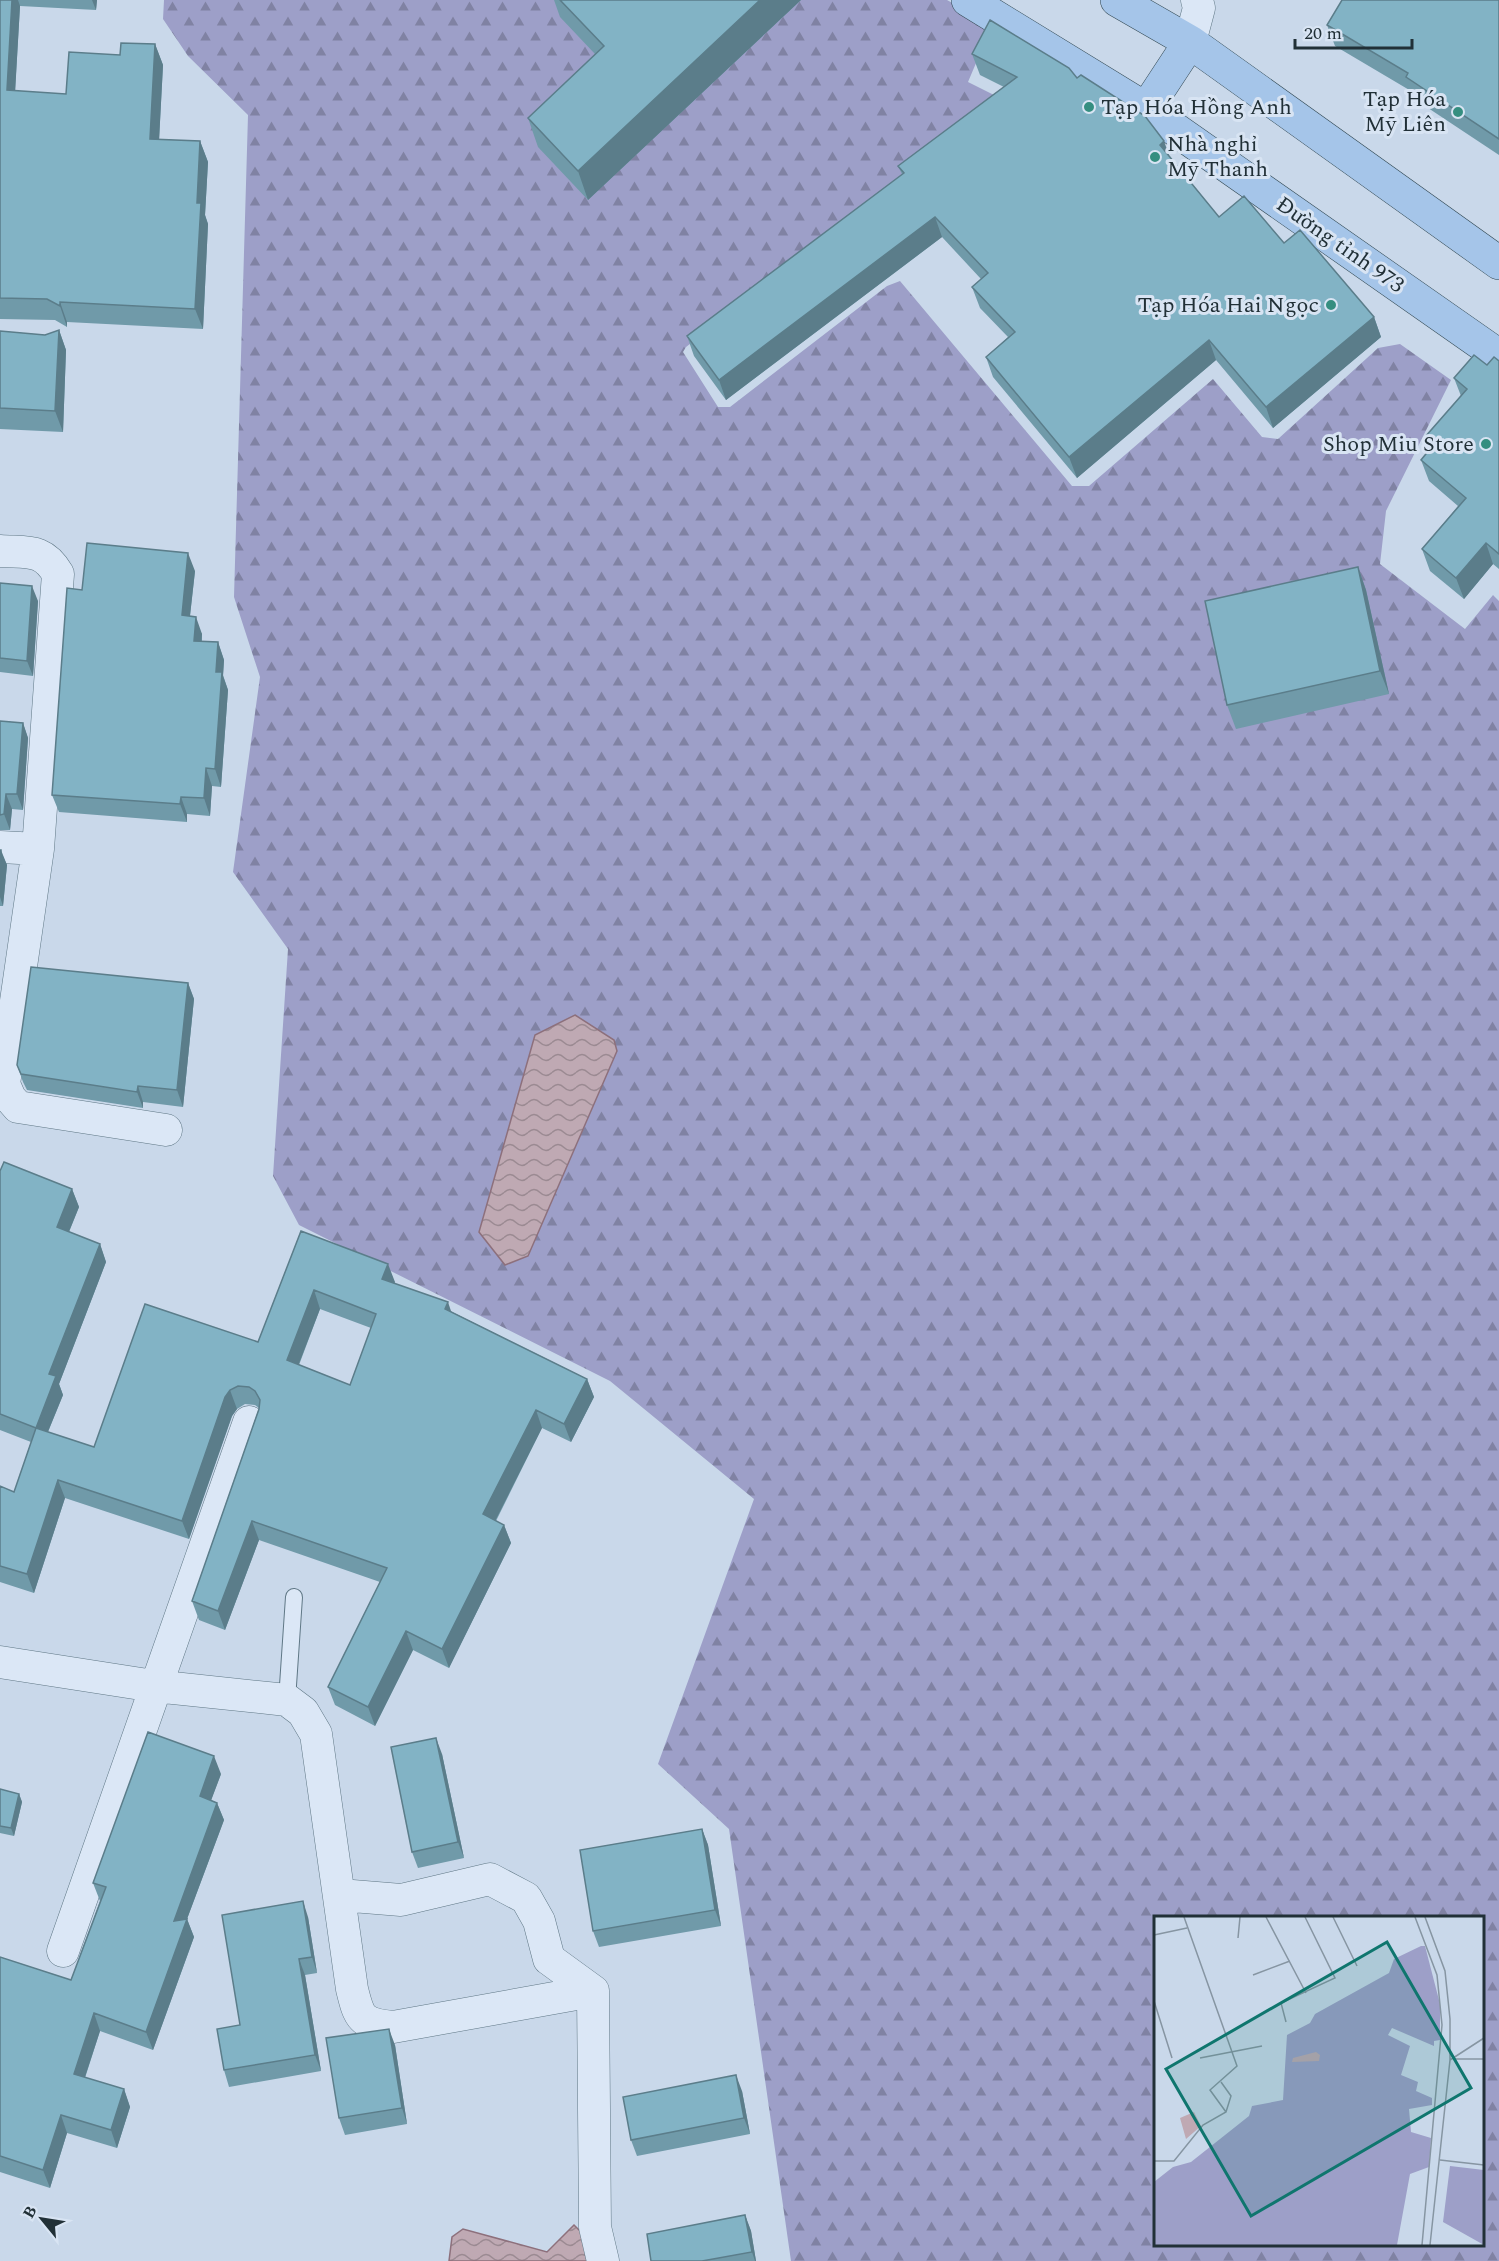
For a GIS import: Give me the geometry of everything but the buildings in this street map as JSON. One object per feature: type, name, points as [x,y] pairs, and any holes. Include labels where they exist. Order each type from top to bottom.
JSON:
[{"type":"main road","name":"Đường tỉnh 973","points":[[968,0],[1146,109],[1499,356]]},
{"type":"main road","points":[[1117,0],[1190,42],[1499,263]]},
{"type":"main road","points":[[1146,109],[1190,42]]},
{"type":"street","points":[[1190,42],[1201,3]]},
{"type":"street","points":[[0,551],[37,553],[50,559],[58,574],[38,849],[4,1084],[18,1107],[166,1130]]},
{"type":"street","points":[[0,847],[38,849]]},
{"type":"street","points":[[63,1951],[154,1686],[249,1422]]},
{"type":"street","points":[[0,1662],[154,1686],[287,1700],[303,1712],[316,1734],[354,1997],[358,2014],[370,2025],[393,2027],[593,1991]]},
{"type":"street","points":[[340,1895],[400,1900],[490,1879],[526,1898],[539,1922],[549,1959],[593,1991]]},
{"type":"street","points":[[593,1991],[595,2227],[603,2261]]},
{"type":"lane","points":[[287,1700],[294,1598]]},
{"type":"green space","points":[[164,0],[947,0],[985,21],[990,30],[968,82],[1006,101],[686,347],[683,352],[718,407],[730,407],[887,286],[900,281],[1072,486],[1089,486],[1213,379],[1262,437],[1278,439],[1378,348],[1400,344],[1451,380],[1386,511],[1380,564],[1465,629],[1493,595],[1499,601],[1499,2261],[791,2261],[729,1829],[658,1764],[754,1499],[610,1381],[299,1225],[273,1176],[288,949],[233,872],[260,677],[234,597],[248,115],[188,56],[163,19]]},
{"type":"water","points":[[575,1015],[614,1040],[617,1051],[528,1256],[505,1265],[479,1232],[535,1035]]},
{"type":"water","points":[[574,2225],[590,2241],[592,2261],[449,2261],[452,2237],[463,2229],[547,2252]]},
{"type":"place","name":"Tạp Hóa Hồng Anh","points":[[1089,107]]},
{"type":"place","name":"Tạp Hóa Mỹ Liên","points":[[1458,112]]},
{"type":"place","name":"Nhà nghỉ Mỹ Thanh","points":[[1155,157]]},
{"type":"place","name":"Tạp Hóa Hai Ngọc","points":[[1331,305]]},
{"type":"place","name":"Shop Miu Store","points":[[1486,444]]}]
